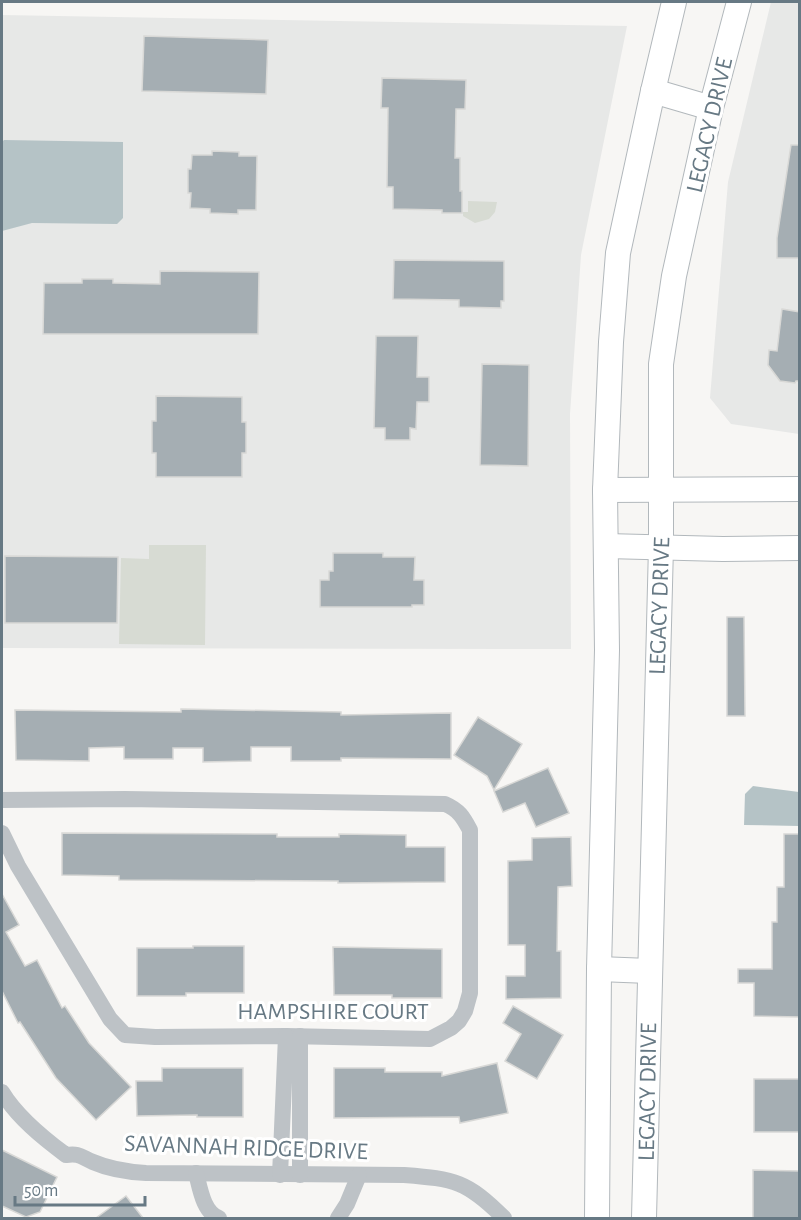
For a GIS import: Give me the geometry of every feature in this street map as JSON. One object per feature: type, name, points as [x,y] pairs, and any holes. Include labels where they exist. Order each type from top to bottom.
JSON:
[{"type":"main road","name":"LEGACY DRIVE","points":[[597,1218],[599,969],[607,650],[605,490],[610,342],[618,253],[652,91],[675,2]]},
{"type":"main road","name":"LEGACY DRIVE","points":[[644,1218],[661,546],[661,364],[675,276],[711,108],[739,2]]},
{"type":"main road","points":[[652,91],[711,108]]},
{"type":"main road","points":[[605,490],[800,489]]},
{"type":"main road","points":[[606,546],[800,548]]},
{"type":"main road","points":[[599,969],[649,971]]},
{"type":"street","name":"HAMPSHIRE COURT","points":[[2,800],[125,799],[445,804],[456,809],[470,830],[471,841],[470,993],[465,1011],[451,1028],[430,1039],[125,1035],[110,1019],[18,866],[2,833]]},
{"type":"street","points":[[280,1175],[293,1036]]},
{"type":"street","points":[[293,1036],[300,1175]]},
{"type":"street","name":"SAVANNAH RIDGE DRIVE","points":[[2,1092],[15,1110],[46,1141],[66,1155],[76,1153],[93,1162],[129,1172],[404,1175],[442,1178],[472,1190],[504,1218]]},
{"type":"street","points":[[195,1173],[203,1199],[212,1215],[219,1218]]},
{"type":"street","points":[[338,1218],[347,1204],[359,1175]]},
{"type":"shaded area","points":[[771,2],[799,2],[799,434],[731,424],[710,398],[728,182]]},
{"type":"shaded area","points":[[2,15],[627,26],[581,255],[570,414],[571,649],[2,648]]},
{"type":"shaded area","points":[[4,140],[123,142],[123,218],[117,224],[32,223],[2,231],[2,142]]},
{"type":"shaded area","points":[[468,201],[497,202],[495,212],[489,219],[475,223],[463,216],[463,212],[468,212]]},
{"type":"shaded area","points":[[149,545],[206,545],[205,645],[119,644],[121,558],[149,559]]},
{"type":"shaded area","points":[[753,786],[799,792],[799,826],[744,825],[745,794]]},
{"type":"building","points":[[144,36],[268,40],[266,94],[142,91]]},
{"type":"building","points":[[382,78],[466,80],[465,109],[456,109],[455,158],[460,158],[462,213],[442,213],[442,210],[393,209],[393,187],[387,187],[388,108],[381,108]]},
{"type":"building","points":[[791,145],[800,145],[800,258],[777,258],[777,238]]},
{"type":"building","points":[[212,151],[239,152],[239,156],[257,156],[256,210],[238,210],[238,214],[210,213],[210,209],[190,208],[188,169],[191,169],[192,155],[212,155]]},
{"type":"building","points":[[394,260],[504,261],[504,301],[501,301],[501,308],[459,307],[459,300],[393,299]]},
{"type":"building","points":[[160,271],[259,272],[258,334],[43,334],[44,283],[82,283],[82,279],[113,279],[113,283],[160,284]]},
{"type":"building","points":[[782,309],[800,312],[800,381],[795,383],[780,381],[768,365],[769,350],[777,351]]},
{"type":"building","points":[[376,336],[418,336],[417,377],[429,377],[429,402],[417,402],[416,429],[410,428],[410,440],[385,440],[385,428],[374,428]]},
{"type":"building","points":[[482,364],[529,365],[528,466],[480,465]]},
{"type":"building","points":[[156,396],[242,397],[242,422],[246,422],[246,453],[242,453],[242,477],[156,477],[156,453],[152,453],[152,421],[156,421]]},
{"type":"building","points":[[333,553],[383,553],[383,557],[415,557],[414,580],[424,580],[424,605],[320,607],[320,580],[329,580],[329,571],[333,571]]},
{"type":"building","points":[[5,556],[118,557],[117,623],[5,623]]},
{"type":"building","points":[[727,617],[744,617],[745,716],[727,716]]},
{"type":"building","points":[[181,709],[341,712],[341,715],[451,713],[451,759],[341,758],[341,761],[291,761],[291,747],[251,747],[251,761],[203,762],[203,748],[173,748],[173,759],[124,759],[124,747],[89,748],[89,761],[16,760],[15,710],[181,712]]},
{"type":"building","points":[[478,717],[522,744],[494,790],[487,776],[454,755]]},
{"type":"building","points":[[548,768],[569,813],[536,827],[525,803],[503,812],[494,791]]},
{"type":"building","points":[[62,833],[277,834],[277,837],[339,837],[339,834],[406,835],[406,847],[445,847],[445,882],[119,880],[119,876],[62,875]]},
{"type":"building","points":[[784,834],[800,834],[800,1017],[754,1016],[754,983],[738,983],[738,969],[772,969],[772,922],[777,922],[777,887],[784,887]]},
{"type":"building","points":[[571,837],[572,886],[558,887],[557,951],[561,951],[561,998],[506,999],[506,976],[525,976],[525,945],[508,945],[508,861],[532,860],[532,838]]},
{"type":"building","points":[[2,894],[19,925],[6,932],[25,966],[37,960],[62,1008],[65,1006],[89,1043],[131,1087],[96,1120],[56,1078],[20,1022],[18,1023],[2,991]]},
{"type":"building","points":[[193,946],[244,946],[244,993],[137,996],[137,948],[193,948]]},
{"type":"building","points":[[333,947],[442,949],[442,998],[334,995]]},
{"type":"building","points":[[513,1006],[563,1035],[537,1079],[505,1061],[521,1034],[503,1023]]},
{"type":"building","points":[[497,1063],[508,1113],[460,1123],[459,1117],[334,1118],[334,1068],[385,1068],[385,1072],[442,1072],[442,1076]]},
{"type":"building","points":[[162,1068],[243,1068],[243,1117],[137,1116],[136,1081],[162,1081]]},
{"type":"building","points":[[754,1079],[800,1079],[800,1132],[754,1132]]},
{"type":"building","points":[[2,1150],[57,1177],[40,1212],[26,1217],[2,1206]]},
{"type":"building","points":[[753,1170],[800,1171],[800,1218],[753,1218]]},
{"type":"building","points":[[126,1196],[143,1218],[96,1218]]}]
